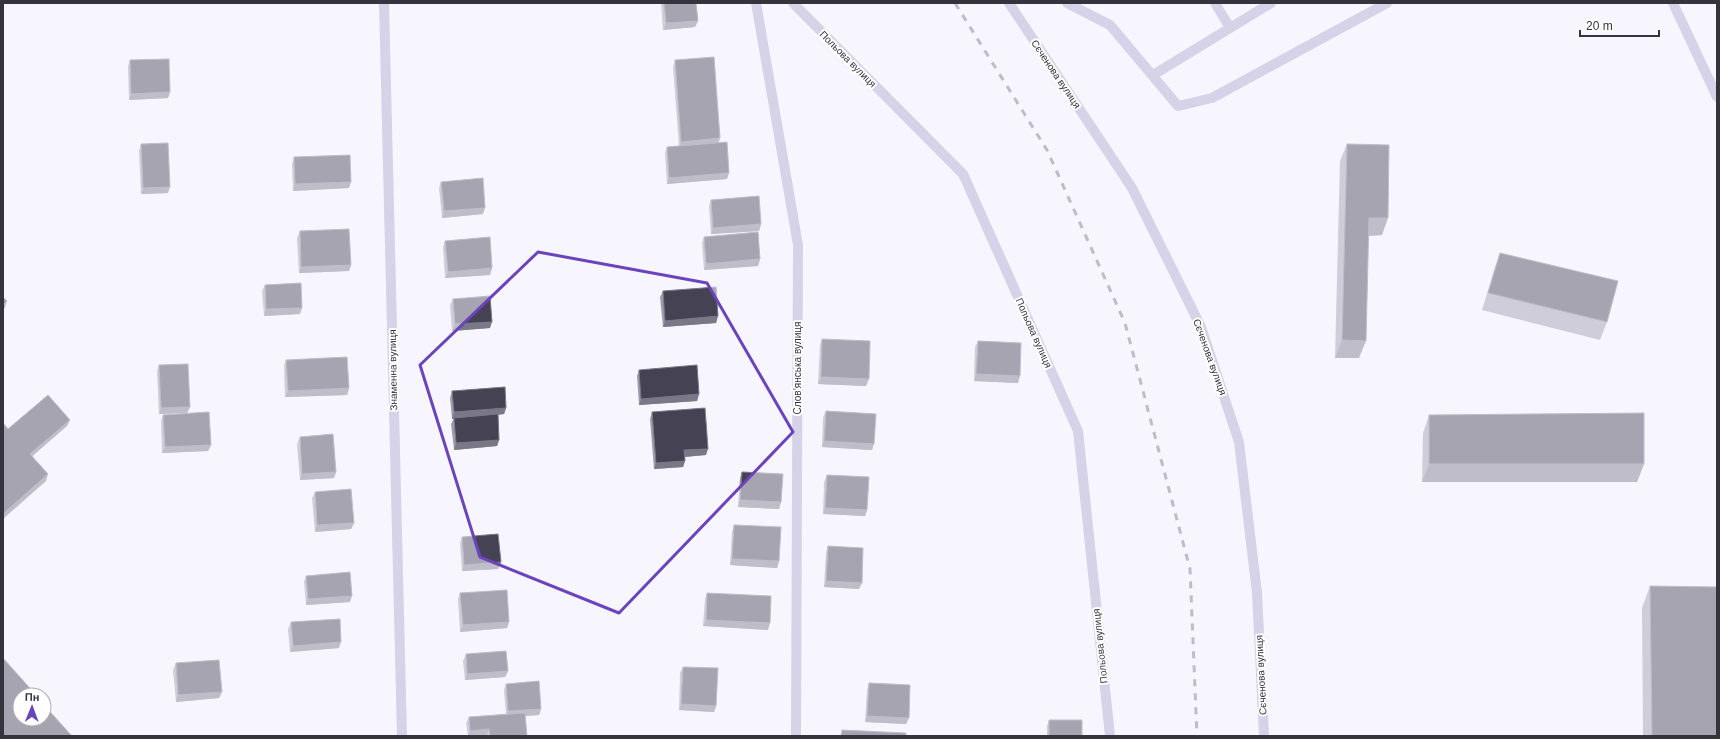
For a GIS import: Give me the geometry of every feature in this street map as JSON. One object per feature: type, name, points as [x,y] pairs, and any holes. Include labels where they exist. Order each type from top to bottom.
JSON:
[{"type":"street","name":"Знаменна вулиця","points":[[384,3],[402,736]]},
{"type":"street","name":"Слов’янська вулиця","points":[[756,3],[798,245],[796,736]]},
{"type":"street","name":"Польова вулиця","points":[[793,3],[963,174],[1078,431],[1110,736]]},
{"type":"street","name":"Сєченова вулиця","points":[[1009,3],[1132,188],[1202,327],[1239,442],[1257,593],[1264,736]]},
{"type":"street","points":[[1067,3],[1110,25],[1178,106],[1212,98],[1387,3]]},
{"type":"street","points":[[1215,3],[1230,28]]},
{"type":"street","points":[[1153,75],[1271,3]]},
{"type":"street","points":[[1673,3],[1717,97]]},
{"type":"highlighted area","points":[[538,252],[707,283],[793,432],[619,613],[480,557],[420,365]]},
{"type":"building","points":[[664,3],[696,3],[698,21],[666,23]]},
{"type":"building","points":[[714,57],[720,138],[681,142],[675,60]]},
{"type":"building","points":[[169,59],[170,92],[131,94],[130,60]]},
{"type":"building","points":[[727,142],[729,173],[669,178],[667,147]]},
{"type":"building","points":[[168,143],[170,187],[143,188],[141,144]]},
{"type":"building","points":[[1347,144],[1389,145],[1388,218],[1369,218],[1366,341],[1342,340]]},
{"type":"building","points":[[350,155],[351,182],[295,184],[294,157]]},
{"type":"building","points":[[483,178],[485,208],[444,211],[441,182]]},
{"type":"building","points":[[759,196],[761,224],[713,228],[711,200]]},
{"type":"building","points":[[349,229],[351,265],[301,267],[300,231]]},
{"type":"building","points":[[758,232],[760,259],[706,264],[704,237]]},
{"type":"building","points":[[490,237],[492,268],[448,272],[445,241]]},
{"type":"building","points":[[1500,253],[1618,281],[1607,322],[1488,293]]},
{"type":"building","points":[[301,283],[302,308],[266,309],[265,285]]},
{"type":"building","points":[[716,287],[718,316],[665,321],[663,291]]},
{"type":"building","points":[[490,296],[492,322],[455,324],[453,299]]},
{"type":"building","points":[[3,297],[7,301],[3,305]]},
{"type":"building","points":[[822,339],[870,341],[869,379],[821,377]]},
{"type":"building","points":[[978,341],[1021,343],[1020,376],[976,374]]},
{"type":"building","points":[[347,357],[349,388],[288,391],[286,360]]},
{"type":"building","points":[[188,364],[190,407],[161,408],[159,365]]},
{"type":"building","points":[[697,365],[699,394],[641,399],[639,370]]},
{"type":"building","points":[[505,387],[506,408],[454,412],[452,391]]},
{"type":"building","points":[[48,395],[70,420],[30,454],[48,474],[3,514],[3,423],[8,429]]},
{"type":"building","points":[[705,408],[708,449],[684,450],[685,461],[656,463],[652,412]]},
{"type":"building","points":[[826,411],[876,414],[874,444],[824,441]]},
{"type":"building","points":[[209,412],[211,445],[165,447],[163,415]]},
{"type":"building","points":[[1644,413],[1644,464],[1429,464],[1429,415]]},
{"type":"building","points":[[498,414],[499,440],[456,443],[454,418]]},
{"type":"building","points":[[333,434],[336,472],[302,474],[300,437]]},
{"type":"building","points":[[742,472],[783,474],[781,502],[740,500]]},
{"type":"building","points":[[827,475],[869,477],[867,510],[825,508]]},
{"type":"building","points":[[351,489],[354,523],[317,525],[315,492]]},
{"type":"building","points":[[734,525],[781,527],[779,561],[732,559]]},
{"type":"building","points":[[498,534],[501,562],[464,565],[462,537]]},
{"type":"building","points":[[828,546],[863,548],[862,583],[826,581]]},
{"type":"building","points":[[350,572],[352,596],[308,599],[306,576]]},
{"type":"building","points":[[1650,586],[1717,587],[1717,736],[1652,736]]},
{"type":"building","points":[[507,590],[509,622],[463,625],[460,593]]},
{"type":"building","points":[[707,593],[771,596],[770,623],[706,620]]},
{"type":"building","points":[[340,619],[341,642],[293,646],[291,622]]},
{"type":"building","points":[[506,651],[508,671],[467,674],[466,654]]},
{"type":"building","points":[[3,658],[29,687],[12,687],[12,727],[52,727],[52,714],[71,736],[3,736]]},
{"type":"building","points":[[219,660],[222,692],[178,695],[176,663]]},
{"type":"building","points":[[683,667],[718,668],[716,706],[681,704]]},
{"type":"building","points":[[539,681],[541,709],[508,711],[506,684]]},
{"type":"building","points":[[869,683],[910,685],[909,718],[867,716]]},
{"type":"building","points":[[525,713],[527,736],[490,736],[489,729],[470,731],[469,717]]},
{"type":"building","points":[[1049,720],[1082,720],[1082,736],[1049,736]]},
{"type":"building","points":[[842,730],[906,733],[906,736],[841,736]]},
{"type":"railway","points":[[955,3],[1047,150],[1125,323],[1190,569],[1197,736]]}]
